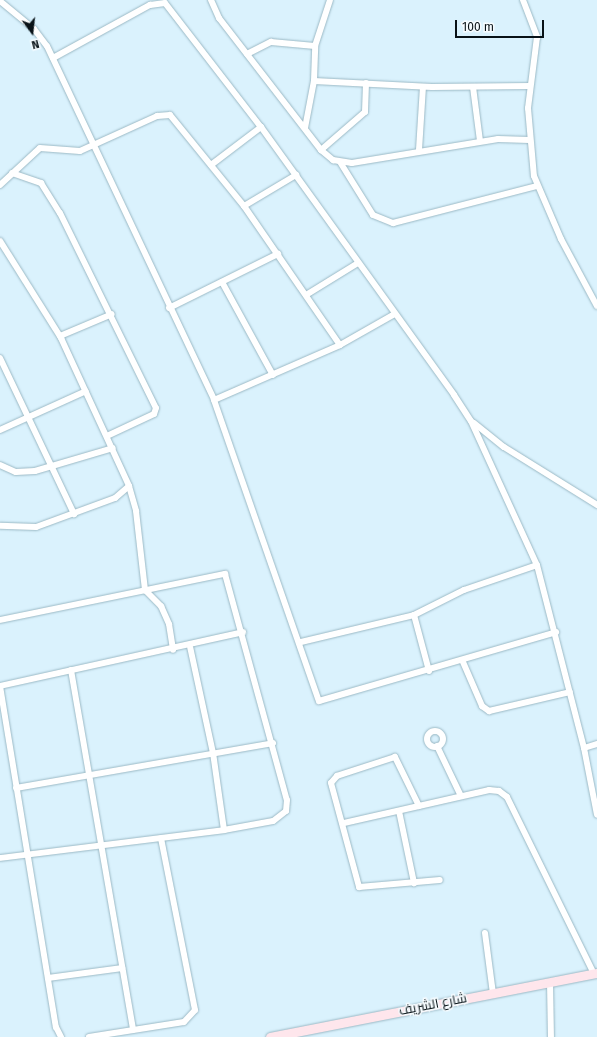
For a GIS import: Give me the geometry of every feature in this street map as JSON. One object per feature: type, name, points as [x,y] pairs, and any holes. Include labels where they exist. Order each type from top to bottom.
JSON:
[{"type":"main road","name":"شارع الشريف","points":[[270,1037],[595,974]]},
{"type":"street","points":[[211,0],[219,18],[321,150],[340,162],[373,215],[393,223],[537,186]]},
{"type":"street","points":[[305,128],[314,81],[315,46],[330,0]]},
{"type":"street","points":[[523,0],[537,36],[530,86],[529,140],[537,186],[597,306]]},
{"type":"street","points":[[0,1],[34,29],[53,58],[169,308],[214,400],[301,642],[314,695],[322,702],[463,662],[556,632]]},
{"type":"street","points":[[53,58],[150,5],[165,3],[296,174],[393,315],[471,421],[537,565],[556,632],[584,748],[597,815]]},
{"type":"street","points":[[246,54],[271,42],[315,46]]},
{"type":"street","points":[[314,81],[423,86],[530,86]]},
{"type":"street","points":[[321,150],[365,112],[366,83]]},
{"type":"street","points":[[419,150],[423,86]]},
{"type":"street","points":[[473,87],[480,141]]},
{"type":"street","points":[[0,185],[40,148],[70,153],[93,146],[164,114],[174,119],[244,206],[340,345]]},
{"type":"street","points":[[211,165],[261,127]]},
{"type":"street","points":[[340,162],[480,141],[529,140]]},
{"type":"street","points":[[12,173],[30,176],[46,189],[112,314],[156,408],[154,414],[107,436]]},
{"type":"street","points":[[244,206],[296,174]]},
{"type":"street","points":[[0,241],[60,336],[113,448],[129,486],[136,511],[145,590],[161,606],[173,650]]},
{"type":"street","points":[[169,308],[278,254]]},
{"type":"street","points":[[306,295],[358,263]]},
{"type":"street","points":[[222,282],[273,375]]},
{"type":"street","points":[[60,336],[112,314]]},
{"type":"street","points":[[214,400],[340,345],[393,315]]},
{"type":"street","points":[[0,358],[30,417],[74,514]]},
{"type":"street","points":[[0,430],[86,391]]},
{"type":"street","points":[[471,421],[504,447],[597,505]]},
{"type":"street","points":[[0,466],[24,472],[52,466],[113,448]]},
{"type":"street","points":[[0,526],[27,528],[74,514],[115,498],[129,486]]},
{"type":"street","points":[[301,642],[414,615],[464,590],[537,565]]},
{"type":"street","points":[[0,620],[225,574],[243,632],[283,781],[286,811],[273,821],[224,830],[99,847],[0,858]]},
{"type":"street","points":[[414,615],[429,671]]},
{"type":"street","points":[[61,1037],[56,1027],[0,686],[71,670],[190,647],[243,632]]},
{"type":"street","points":[[190,647],[213,753],[224,830]]},
{"type":"street","points":[[463,662],[482,706],[489,711],[570,692]]},
{"type":"street","points":[[71,670],[89,773],[99,847],[133,1030]]},
{"type":"street","points":[[0,734],[8,734]]},
{"type":"street","points":[[16,788],[89,773],[273,743]]},
{"type":"street","points":[[584,748],[597,744]]},
{"type":"street","points":[[437,746],[460,796]]},
{"type":"street","points":[[419,806],[399,759],[390,757],[331,780],[344,823],[359,887],[440,880]]},
{"type":"street","points":[[344,823],[489,790],[507,797],[595,974]]},
{"type":"street","points":[[399,811],[414,883]]},
{"type":"street","points":[[89,1037],[184,1022],[195,1010],[160,838]]},
{"type":"street","points":[[485,933],[493,994]]},
{"type":"street","points":[[48,978],[122,968]]},
{"type":"street","points":[[550,982],[550,1037]]}]
